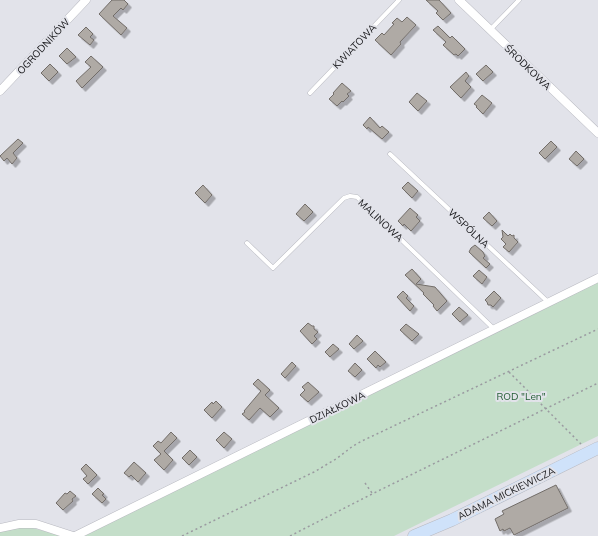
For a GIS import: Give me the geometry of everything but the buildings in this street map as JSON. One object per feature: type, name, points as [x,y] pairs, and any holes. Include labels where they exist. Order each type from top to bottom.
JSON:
[{"type":"street","name":"OGRODNIKÓW","points":[[0,91],[86,0]]},
{"type":"street","name":"ŚRODKOWA","points":[[459,0],[598,133]]},
{"type":"street","name":"DZIAŁKOWA","points":[[0,528],[20,524],[36,524],[74,536],[598,278]]},
{"type":"street","name":"ADAMA MICKIEWICZA","points":[[414,536],[452,520],[598,448]]},
{"type":"lane","name":"KWIATOWA","points":[[310,93],[399,0]]},
{"type":"lane","points":[[490,30],[519,0]]},
{"type":"lane","name":"WSPÓLNA","points":[[390,154],[548,303]]},
{"type":"lane","name":"MALINOWA","points":[[247,243],[273,268],[344,198],[350,196],[357,197],[494,329]]},
{"type":"path","points":[[182,536],[314,472],[336,459],[353,446],[598,329]]},
{"type":"path","points":[[509,372],[581,444]]},
{"type":"path","points":[[290,536],[598,383]]},
{"type":"path","points":[[366,483],[372,494]]},
{"type":"green space","name":"ROD \"Len\"","points":[[598,281],[598,436],[394,536],[80,536]]},
{"type":"green space","points":[[25,526],[63,536],[0,536],[0,532]]}]
